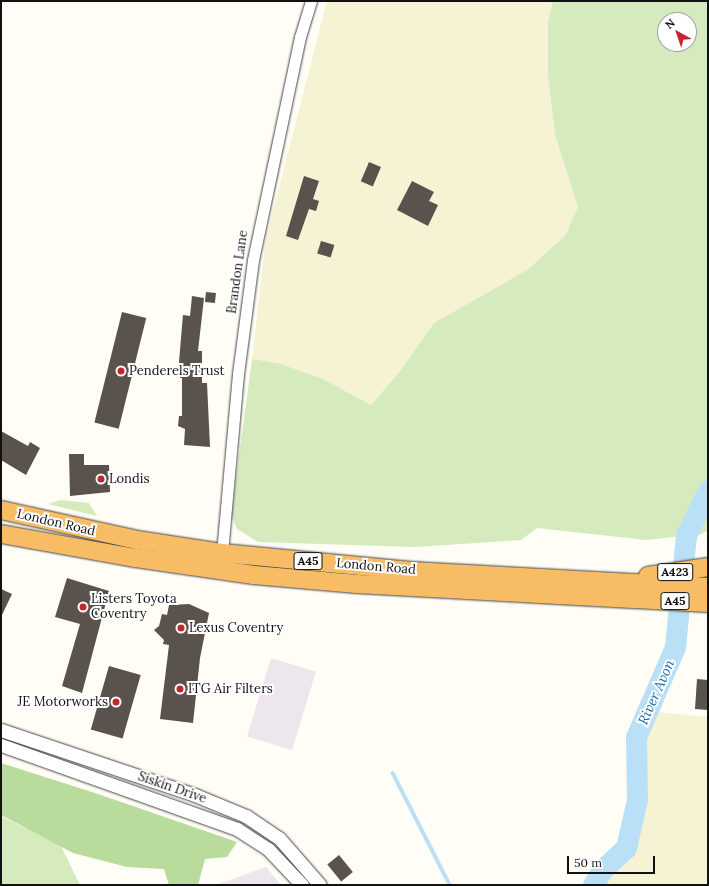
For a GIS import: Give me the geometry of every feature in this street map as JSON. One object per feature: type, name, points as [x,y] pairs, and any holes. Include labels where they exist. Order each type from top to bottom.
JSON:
[{"type":"highway","name":"London Road","points":[[1,510],[137,540],[222,553],[411,571],[620,581]]},
{"type":"highway","name":"London Road","points":[[1,534],[136,558],[254,575],[357,584],[708,587]]},
{"type":"highway","name":"A423","points":[[620,581],[642,586],[708,566]]},
{"type":"highway","name":"London Road","points":[[642,586],[708,603]]},
{"type":"street","name":"Brandon Lane","points":[[222,553],[238,374],[253,260],[300,38],[311,1]]},
{"type":"street","name":"Siskin Drive","points":[[1,730],[195,795],[246,816],[279,838],[320,885]]},
{"type":"street","name":"Siskin Drive","points":[[1,745],[237,829],[268,849],[302,885]]},
{"type":"shaded area","points":[[327,1],[553,1],[548,22],[548,76],[555,135],[578,207],[565,236],[527,270],[434,323],[400,371],[371,405],[323,379],[278,363],[252,359],[266,238]]},
{"type":"shaded area","points":[[271,658],[316,672],[292,750],[247,736]]},
{"type":"shaded area","points":[[647,711],[708,717],[708,885],[593,885],[602,870],[626,848],[637,799],[636,737]]},
{"type":"shaded area","points":[[266,867],[281,885],[216,885]]},
{"type":"green space","points":[[553,1],[708,1],[708,530],[702,534],[646,540],[537,528],[521,540],[415,547],[258,542],[237,529],[231,515],[252,359],[278,363],[323,379],[371,405],[400,371],[434,323],[527,270],[565,236],[578,207],[555,135],[548,76],[548,22]]},
{"type":"green space","points":[[60,500],[89,503],[97,516],[48,504]]},
{"type":"green space","points":[[1,763],[98,794],[237,842],[227,857],[205,859],[198,885],[169,885],[164,869],[127,867],[73,853],[1,815]]},
{"type":"green space","points":[[1,816],[61,846],[80,885],[1,885]]},
{"type":"building","points":[[369,162],[381,167],[373,186],[361,181]]},
{"type":"building","points":[[304,176],[319,181],[313,199],[319,201],[316,211],[309,209],[298,240],[286,236]]},
{"type":"building","points":[[412,181],[434,192],[429,201],[438,205],[428,226],[397,210]]},
{"type":"building","points":[[321,241],[334,245],[331,258],[317,253]]},
{"type":"building","points":[[206,292],[216,293],[215,303],[205,302]]},
{"type":"building","points":[[192,296],[204,298],[198,351],[202,351],[202,383],[207,383],[210,447],[184,445],[185,429],[178,426],[179,416],[182,416],[182,378],[180,378],[179,362],[183,315],[190,316]]},
{"type":"building","name":"Penderels Trust","points":[[122,312],[146,318],[119,429],[94,423]]},
{"type":"building","points":[[1,431],[28,446],[30,442],[40,448],[26,475],[1,460]]},
{"type":"building","points":[[69,454],[84,454],[84,465],[109,465],[110,492],[70,496]]},
{"type":"building","points":[[67,578],[109,591],[82,693],[62,686],[80,624],[55,617]]},
{"type":"building","points":[[1,589],[12,594],[1,617]]},
{"type":"building","points":[[189,604],[209,613],[200,658],[193,723],[160,719],[169,645],[163,644],[164,640],[154,630],[159,626],[162,614],[167,615],[169,605]]},
{"type":"building","name":"JE Motorworks","points":[[109,666],[141,675],[123,739],[91,729]]},
{"type":"building","points":[[697,679],[708,680],[708,710],[695,709]]},
{"type":"building","points":[[339,855],[353,872],[341,882],[327,864]]},
{"type":"waterway","name":"River Avon","points":[[593,885],[602,870],[626,848],[637,799],[636,737],[675,647],[686,535],[708,490]]},
{"type":"waterway","points":[[393,773],[450,885]]},
{"type":"place","name":"Penderels Trust","points":[[121,371]]},
{"type":"place","name":"Londis","points":[[101,479]]},
{"type":"place","name":"Listers Toyota Coventry","points":[[83,607]]},
{"type":"place","name":"Lexus Coventry","points":[[181,628]]},
{"type":"place","name":"ITG Air Filters","points":[[180,689]]},
{"type":"place","name":"JE Motorworks","points":[[116,702]]}]
